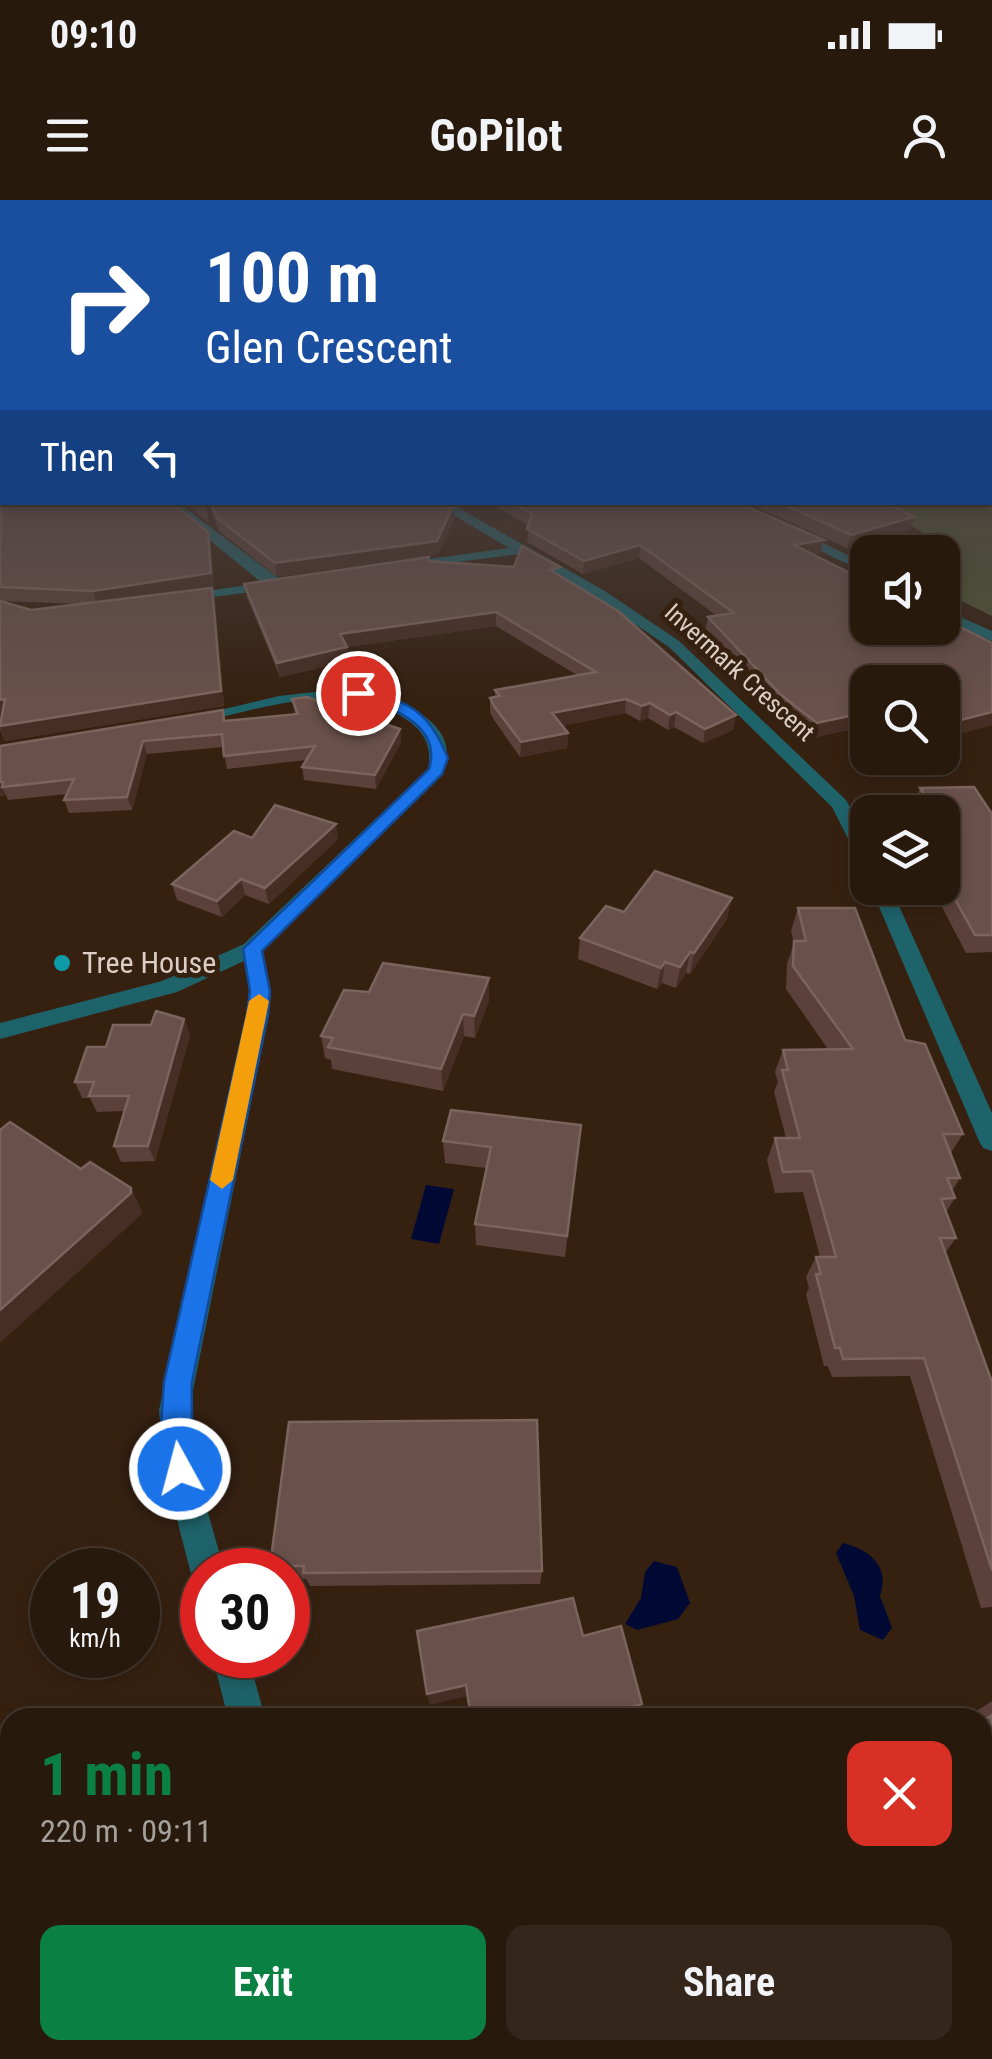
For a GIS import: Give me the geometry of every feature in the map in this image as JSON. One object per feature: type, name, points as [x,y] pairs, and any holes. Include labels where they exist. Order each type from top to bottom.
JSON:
[{"type":"street","points":[[200,527],[274,586]]},
{"type":"street","name":"Invermark Crescent","points":[[481,527],[614,602],[674,644],[840,804],[850,823]]},
{"type":"street","points":[[782,528],[850,561]]},
{"type":"street","points":[[388,569],[521,550]]},
{"type":"street","points":[[155,603],[293,583]]},
{"type":"street","points":[[960,622],[992,637]]},
{"type":"street","points":[[0,1031],[169,987],[252,949],[436,771],[437,744],[404,706],[358,693],[167,723]]},
{"type":"street","points":[[887,905],[992,1142]]},
{"type":"street","points":[[201,1548],[180,1469],[174,1410],[258,1014],[260,991],[252,949]]},
{"type":"street","points":[[236,1678],[244,1708]]},
{"type":"green space","points":[[913,527],[992,527],[992,616],[960,600],[960,535],[915,535],[924,533]]},
{"type":"water","points":[[426,1185],[454,1189],[439,1244],[411,1239]]},
{"type":"water","points":[[843,1543],[870,1555],[880,1568],[880,1596],[892,1628],[883,1640],[860,1630],[854,1596],[836,1553]]},
{"type":"water","points":[[654,1561],[677,1567],[690,1603],[678,1619],[637,1630],[625,1624],[641,1598],[645,1572]]},
{"type":"building","points":[[0,527],[202,527],[208,532],[211,573],[93,591],[0,587]]},
{"type":"building","points":[[228,527],[444,527],[437,541],[275,563]]},
{"type":"building","points":[[528,527],[793,527],[824,540],[794,545],[850,573],[850,645],[960,645],[960,627],[992,643],[992,712],[960,720],[960,665],[850,665],[850,716],[817,723],[781,695],[708,617],[734,613],[640,545],[584,561]]},
{"type":"building","points":[[833,527],[880,527],[851,535]]},
{"type":"building","points":[[522,546],[560,567],[550,570],[618,611],[736,715],[705,729],[676,712],[670,715],[650,703],[642,706],[626,699],[552,713],[568,733],[521,742],[490,698],[500,696],[495,690],[596,672],[496,612],[340,634],[347,647],[277,663],[244,584],[429,557],[428,561],[514,567]]},
{"type":"building","points":[[212,588],[221,691],[0,726],[5,699],[0,700],[0,601],[31,610]]},
{"type":"building","points":[[307,697],[400,729],[375,775],[302,767],[315,746],[224,756],[222,734],[143,741],[127,797],[64,800],[74,779],[2,787],[0,782],[0,746],[223,710],[224,721],[298,714],[292,699]]},
{"type":"building","points":[[974,787],[992,814],[992,935],[975,935],[958,905],[960,795],[924,795],[920,788]]},
{"type":"building","points":[[275,805],[336,824],[265,888],[241,879],[217,901],[172,884],[234,831],[252,838]]},
{"type":"building","points":[[655,871],[732,898],[680,967],[665,962],[661,968],[580,938],[606,906],[624,912]]},
{"type":"building","points":[[798,908],[855,908],[905,1040],[925,1044],[963,1134],[943,1134],[960,1178],[947,1178],[955,1198],[941,1199],[956,1238],[940,1238],[992,1382],[992,1570],[924,1358],[843,1359],[840,1348],[835,1348],[816,1274],[821,1274],[816,1257],[836,1257],[812,1171],[783,1172],[775,1138],[800,1138],[782,1070],[788,1070],[783,1050],[853,1049],[793,966],[794,941],[806,941]]},
{"type":"building","points":[[383,963],[489,978],[474,1016],[463,1014],[441,1069],[328,1047],[333,1038],[321,1036],[344,990],[369,992]]},
{"type":"building","points":[[156,1011],[184,1019],[148,1146],[114,1146],[129,1096],[89,1096],[94,1082],[75,1082],[87,1047],[106,1047],[113,1025],[151,1025]]},
{"type":"building","points":[[451,1110],[581,1125],[567,1236],[475,1224],[491,1147],[443,1141]]},
{"type":"building","points":[[10,1122],[81,1169],[90,1162],[131,1188],[131,1193],[0,1310],[0,1130]]},
{"type":"building","points":[[537,1420],[542,1571],[310,1573],[310,1548],[272,1548],[289,1422]]},
{"type":"building","points":[[573,1598],[583,1636],[621,1626],[642,1704],[627,1708],[469,1708],[466,1685],[427,1694],[417,1631]]},
{"type":"slow traffic","points":[[222,1180],[259,1001]]},
{"type":"place","name":"Tree House","points":[[62,963]]},
{"type":"route","points":[[180,1469],[174,1440],[178,1382],[258,1014],[260,991],[252,949],[294,913],[436,771],[440,758],[428,730],[404,706],[394,700],[358,693]]}]
